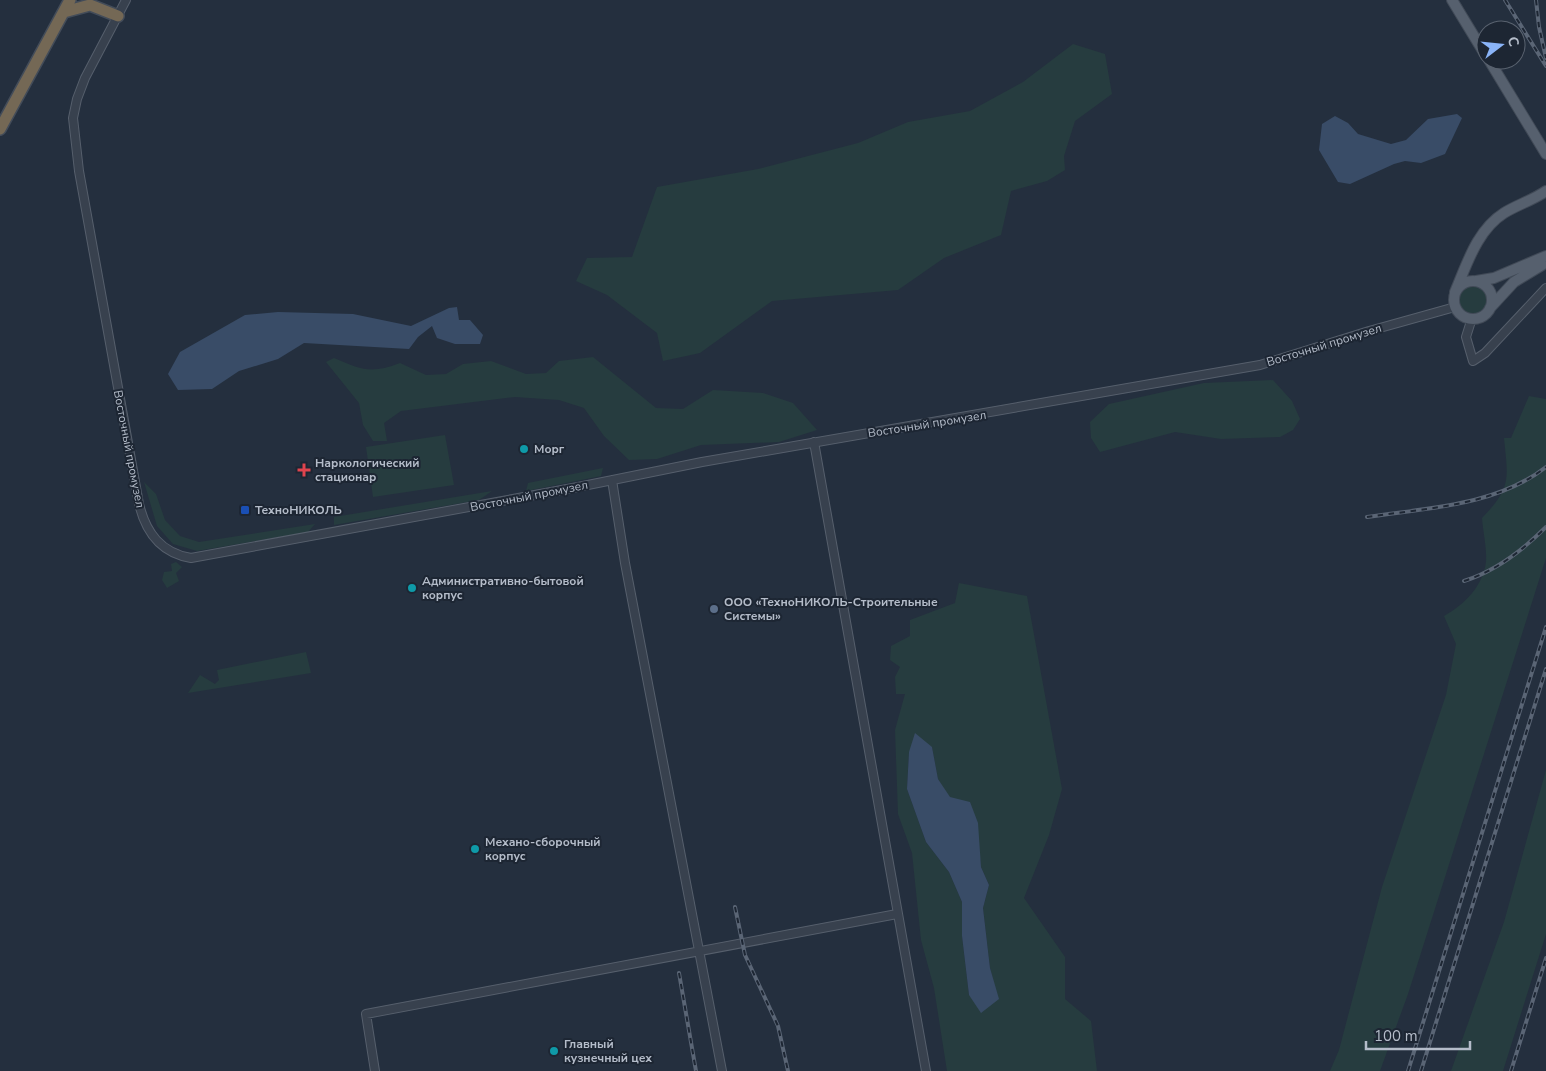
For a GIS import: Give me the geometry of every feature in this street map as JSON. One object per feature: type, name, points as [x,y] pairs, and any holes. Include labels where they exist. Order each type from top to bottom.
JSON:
[{"type":"highway","points":[[0,129],[70,0]]},
{"type":"highway","points":[[64,12],[90,5],[98,6],[118,16]]},
{"type":"main road","points":[[1452,0],[1476,40]]},
{"type":"main road","points":[[1495,70],[1546,154]]},
{"type":"main road","points":[[1546,191],[1504,213],[1485,230],[1455,292],[1455,307],[1464,316],[1472,318],[1486,312],[1514,282],[1546,263]]},
{"type":"main road","points":[[1455,292],[1463,283],[1494,278],[1546,256]]},
{"type":"main road","points":[[1469,260],[1470,272],[1476,281],[1484,284],[1490,293],[1491,302],[1486,312]]},
{"type":"street","name":"Восточный промузел","points":[[126,0],[86,78],[73,118],[79,171],[139,504],[144,524],[156,542],[177,555],[190,558],[814,442],[1058,402],[1260,365],[1369,331],[1455,307]]},
{"type":"street","points":[[1472,318],[1466,336],[1473,361],[1485,353],[1546,288]]},
{"type":"street","points":[[814,442],[926,1071]]},
{"type":"street","points":[[612,480],[625,563],[701,951],[722,1071]]},
{"type":"street","points":[[375,1071],[366,1014],[897,914]]},
{"type":"green space","points":[[1073,44],[1105,54],[1112,94],[1075,121],[1064,156],[1065,170],[1047,181],[1011,191],[1001,235],[944,258],[898,290],[772,301],[700,353],[663,361],[657,333],[607,295],[576,281],[587,258],[632,257],[657,187],[758,169],[858,143],[908,122],[970,111],[1023,82]]},
{"type":"green space","points":[[1473,284],[1484,289],[1489,300],[1484,311],[1473,316],[1462,311],[1457,300],[1462,289]]},
{"type":"green space","points":[[593,357],[656,408],[683,409],[713,390],[763,393],[793,403],[817,430],[779,442],[701,445],[657,459],[629,460],[604,436],[584,408],[559,400],[515,397],[401,411],[384,423],[387,441],[373,441],[363,425],[359,403],[326,362],[334,358],[367,369],[381,369],[400,363],[426,375],[446,374],[463,364],[491,361],[526,374],[546,373],[559,361]]},
{"type":"green space","points":[[1273,380],[1292,401],[1300,419],[1293,430],[1280,437],[1221,439],[1175,432],[1100,452],[1091,438],[1090,422],[1109,404],[1204,383]]},
{"type":"green space","points":[[1529,396],[1546,399],[1546,558],[1408,994],[1380,1071],[1330,1071],[1339,1050],[1382,887],[1446,695],[1456,644],[1444,616],[1459,606],[1471,594],[1481,579],[1486,562],[1482,518],[1499,498],[1503,490],[1507,473],[1504,438],[1511,438]]},
{"type":"green space","points":[[445,435],[454,485],[373,497],[366,447]]},
{"type":"green space","points":[[603,468],[601,476],[526,491],[528,483]]},
{"type":"green space","points":[[144,482],[156,494],[165,520],[180,536],[199,542],[315,524],[308,532],[197,551],[173,544],[157,526]]},
{"type":"green space","points":[[492,491],[479,500],[334,525],[334,517]]},
{"type":"green space","points":[[176,562],[182,567],[176,573],[179,581],[167,588],[162,580],[164,572],[172,571],[171,564]]},
{"type":"green space","points":[[959,583],[1027,596],[1062,789],[1049,835],[1024,898],[1065,957],[1065,999],[1091,1021],[1097,1071],[947,1071],[934,988],[921,940],[912,853],[898,814],[895,730],[905,694],[896,694],[895,677],[900,667],[890,660],[891,646],[910,636],[910,620],[955,603]],"holes":[[[932,747],[938,779],[979,849],[981,867],[989,885],[983,908],[990,968],[998,999],[969,995],[962,936],[962,902],[949,872],[926,842],[907,789],[909,752]]]},
{"type":"green space","points":[[306,652],[311,673],[188,693],[200,675],[215,684],[219,680],[217,670]]},
{"type":"green space","points":[[1546,770],[1546,934],[1503,1071],[1451,1071],[1504,922]]},
{"type":"water","points":[[1457,114],[1462,118],[1445,154],[1421,163],[1405,161],[1394,164],[1350,184],[1338,182],[1319,150],[1322,124],[1335,116],[1348,123],[1358,134],[1391,144],[1406,140],[1428,119]]},
{"type":"water","points":[[457,307],[459,320],[470,320],[483,335],[480,344],[455,344],[437,338],[432,326],[418,337],[409,349],[304,343],[278,359],[239,371],[212,389],[178,390],[168,374],[180,352],[245,315],[278,312],[353,314],[411,326],[449,308]]},
{"type":"water","points":[[915,733],[932,747],[938,779],[950,797],[970,802],[978,823],[981,867],[989,885],[983,908],[990,968],[999,999],[981,1013],[969,995],[962,936],[962,902],[949,872],[926,842],[907,789],[909,752]]},
{"type":"railway","points":[[1505,0],[1546,66]]},
{"type":"railway","points":[[1536,0],[1539,27],[1546,58]]},
{"type":"railway","points":[[1367,517],[1437,508],[1483,498],[1526,480],[1546,467]]},
{"type":"railway","points":[[1464,581],[1498,566],[1528,544],[1546,527]]},
{"type":"railway","points":[[1408,1071],[1546,627]]},
{"type":"railway","points":[[1421,1071],[1546,669]]},
{"type":"railway","points":[[735,907],[745,955],[778,1026],[788,1071]]},
{"type":"railway","points":[[1511,1071],[1546,958]]},
{"type":"railway","points":[[679,973],[696,1071]]},
{"type":"place","name":"Морг","points":[[524,449]]},
{"type":"place","name":"Наркологический стационар","points":[[304,470]]},
{"type":"place","name":"ТехноНИКОЛЬ","points":[[245,510]]},
{"type":"place","name":"Административно-бытовой корпус","points":[[412,588]]},
{"type":"place","name":"ООО «ТехноНИКОЛЬ-Строительные Системы»","points":[[714,609]]},
{"type":"place","name":"Механо-сборочный корпус","points":[[475,849]]},
{"type":"place","name":"Главный кузнечный цех","points":[[554,1051]]}]
